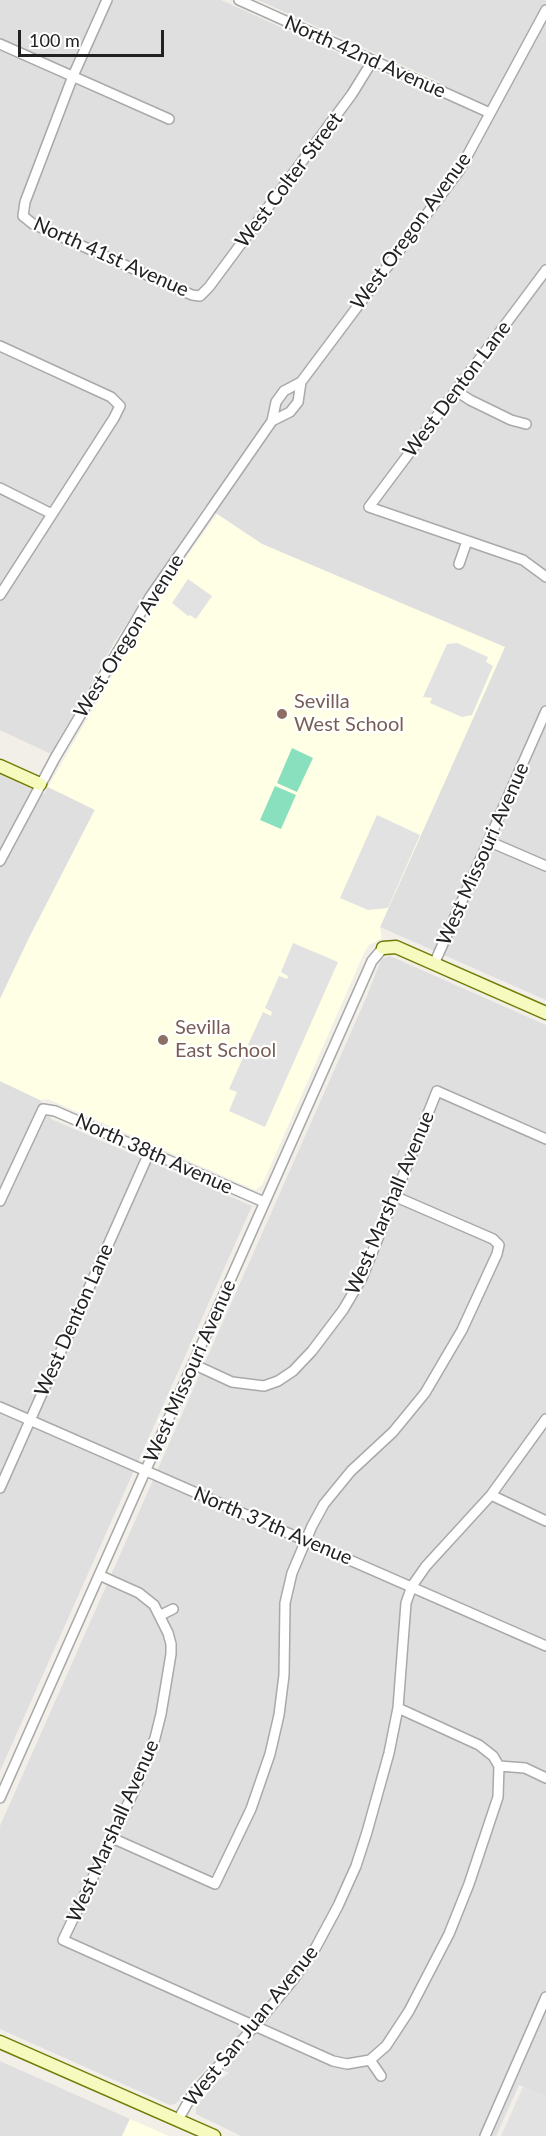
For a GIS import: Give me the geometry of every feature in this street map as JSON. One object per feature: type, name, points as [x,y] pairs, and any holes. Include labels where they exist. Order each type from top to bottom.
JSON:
[{"type":"main road","points":[[0,766],[40,784]]},
{"type":"main road","points":[[383,948],[396,947],[546,1013]]},
{"type":"main road","points":[[0,2042],[214,2136]]},
{"type":"street","points":[[73,76],[107,0]]},
{"type":"street","name":"North 42nd Avenue","points":[[239,0],[490,113]]},
{"type":"street","name":"West Oregon Avenue","points":[[0,861],[40,784],[150,597],[272,421],[276,402],[284,391],[301,381],[459,171],[546,10]]},
{"type":"street","points":[[0,44],[169,119]]},
{"type":"street","name":"West Colter Street","points":[[200,296],[352,94],[373,60]]},
{"type":"street","name":"North 41st Avenue","points":[[73,76],[25,202],[23,216],[33,224],[192,295],[200,296]]},
{"type":"street","name":"West Denton Lane","points":[[467,541],[369,507],[456,391],[541,285],[546,270]]},
{"type":"street","points":[[0,346],[111,397],[120,406],[0,595]]},
{"type":"street","name":"West Oregon Avenue","points":[[272,421],[290,412],[298,402],[301,381]]},
{"type":"street","points":[[456,391],[511,420],[526,424]]},
{"type":"street","points":[[0,488],[52,514]]},
{"type":"street","points":[[459,564],[467,541],[523,560],[546,577]]},
{"type":"street","name":"West Missouri Avenue","points":[[434,964],[488,841],[543,726],[546,711]]},
{"type":"street","points":[[488,841],[546,867]]},
{"type":"street","name":"West Missouri Avenue","points":[[0,1798],[372,961],[383,948]]},
{"type":"street","name":"West Marshall Avenue","points":[[264,1386],[278,1381],[293,1371],[312,1351],[343,1310],[362,1278],[437,1091],[546,1139]]},
{"type":"street","name":"North 38th Avenue","points":[[0,1201],[43,1109],[55,1111],[264,1202]]},
{"type":"street","name":"West Denton Lane","points":[[0,1488],[149,1153]]},
{"type":"street","points":[[112,1838],[215,1884],[251,1809],[270,1754],[279,1715],[284,1675],[285,1603],[292,1573],[306,1539],[324,1504],[351,1471],[393,1432],[425,1393],[462,1330],[499,1245],[493,1239],[394,1196]]},
{"type":"street","points":[[193,1364],[232,1382],[264,1386],[266,1398]]},
{"type":"street","name":"North 37th Avenue","points":[[0,1407],[546,1646]]},
{"type":"street","name":"West San Juan Avenue","points":[[178,2120],[192,2095],[255,2026],[293,1980],[316,1947],[338,1906],[356,1866],[377,1800],[398,1708],[405,1615],[412,1586],[426,1566],[491,1495],[546,1419]]},
{"type":"street","points":[[491,1495],[546,1521]]},
{"type":"street","name":"West Marshall Avenue","points":[[99,1575],[139,1593],[154,1605],[161,1615],[171,1644],[169,1671],[155,1738],[145,1764],[63,1940],[255,2026]]},
{"type":"street","points":[[161,1615],[173,1608]]},
{"type":"street","points":[[255,2026],[333,2061],[347,2064],[370,2060],[386,2046],[409,2011],[449,1934],[469,1884],[498,1797],[499,1766],[493,1756],[479,1745],[398,1708]]},
{"type":"street","points":[[499,1766],[525,1768],[546,1778]]},
{"type":"street","points":[[485,2136],[546,1997]]},
{"type":"street","points":[[370,2060],[381,2076]]},
{"type":"shaded area","points":[[0,0],[221,0],[431,95],[440,82],[258,0],[546,0],[546,1000],[380,927],[504,647],[262,544],[205,506],[115,641],[51,754],[0,730]]},
{"type":"shaded area","points":[[217,514],[262,544],[505,647],[380,927],[382,938],[369,945],[364,953],[262,1185],[255,1190],[48,1099],[40,1100],[0,1081],[0,999],[95,810],[48,787],[136,634],[175,573]]},
{"type":"shaded area","points":[[188,579],[212,596],[196,619],[188,616],[172,603]]},
{"type":"shaded area","points":[[457,643],[488,657],[486,662],[493,666],[472,715],[462,717],[430,703],[432,698],[423,697],[447,644]]},
{"type":"shaded area","points":[[0,775],[44,794],[48,787],[95,809],[0,999]]},
{"type":"shaded area","points":[[377,815],[420,835],[388,908],[368,910],[340,898]]},
{"type":"shaded area","points":[[293,943],[338,962],[265,1127],[229,1111],[237,1092],[229,1089],[247,1049],[252,1051],[254,1048],[248,1045],[263,1012],[271,1016],[272,1012],[265,1008],[279,976],[287,979],[288,976],[281,972]]},
{"type":"shaded area","points":[[390,956],[546,1025],[546,2097],[519,2085],[496,2136],[241,2136],[196,2114],[196,2107],[217,2081],[229,2073],[210,2065],[189,2086],[181,2099],[170,2105],[0,2029],[0,1826],[367,996],[381,959]]},
{"type":"shaded area","points":[[0,1081],[40,1100],[51,1119],[252,1206],[0,1771]]},
{"type":"shaded area","points":[[0,2061],[130,2119],[122,2136],[0,2136]]},
{"type":"shaded area","points":[[523,2087],[546,2097],[546,2136],[501,2136]]},
{"type":"shaded area","points":[[130,2119],[169,2136],[122,2136]]},
{"type":"green space","points":[[292,748],[313,758],[297,792],[277,783]]},
{"type":"green space","points":[[275,786],[296,795],[281,829],[260,820]]},
{"type":"place","name":"Sevilla West School","points":[[282,714]]},
{"type":"place","name":"Sevilla East School","points":[[163,1040]]}]
